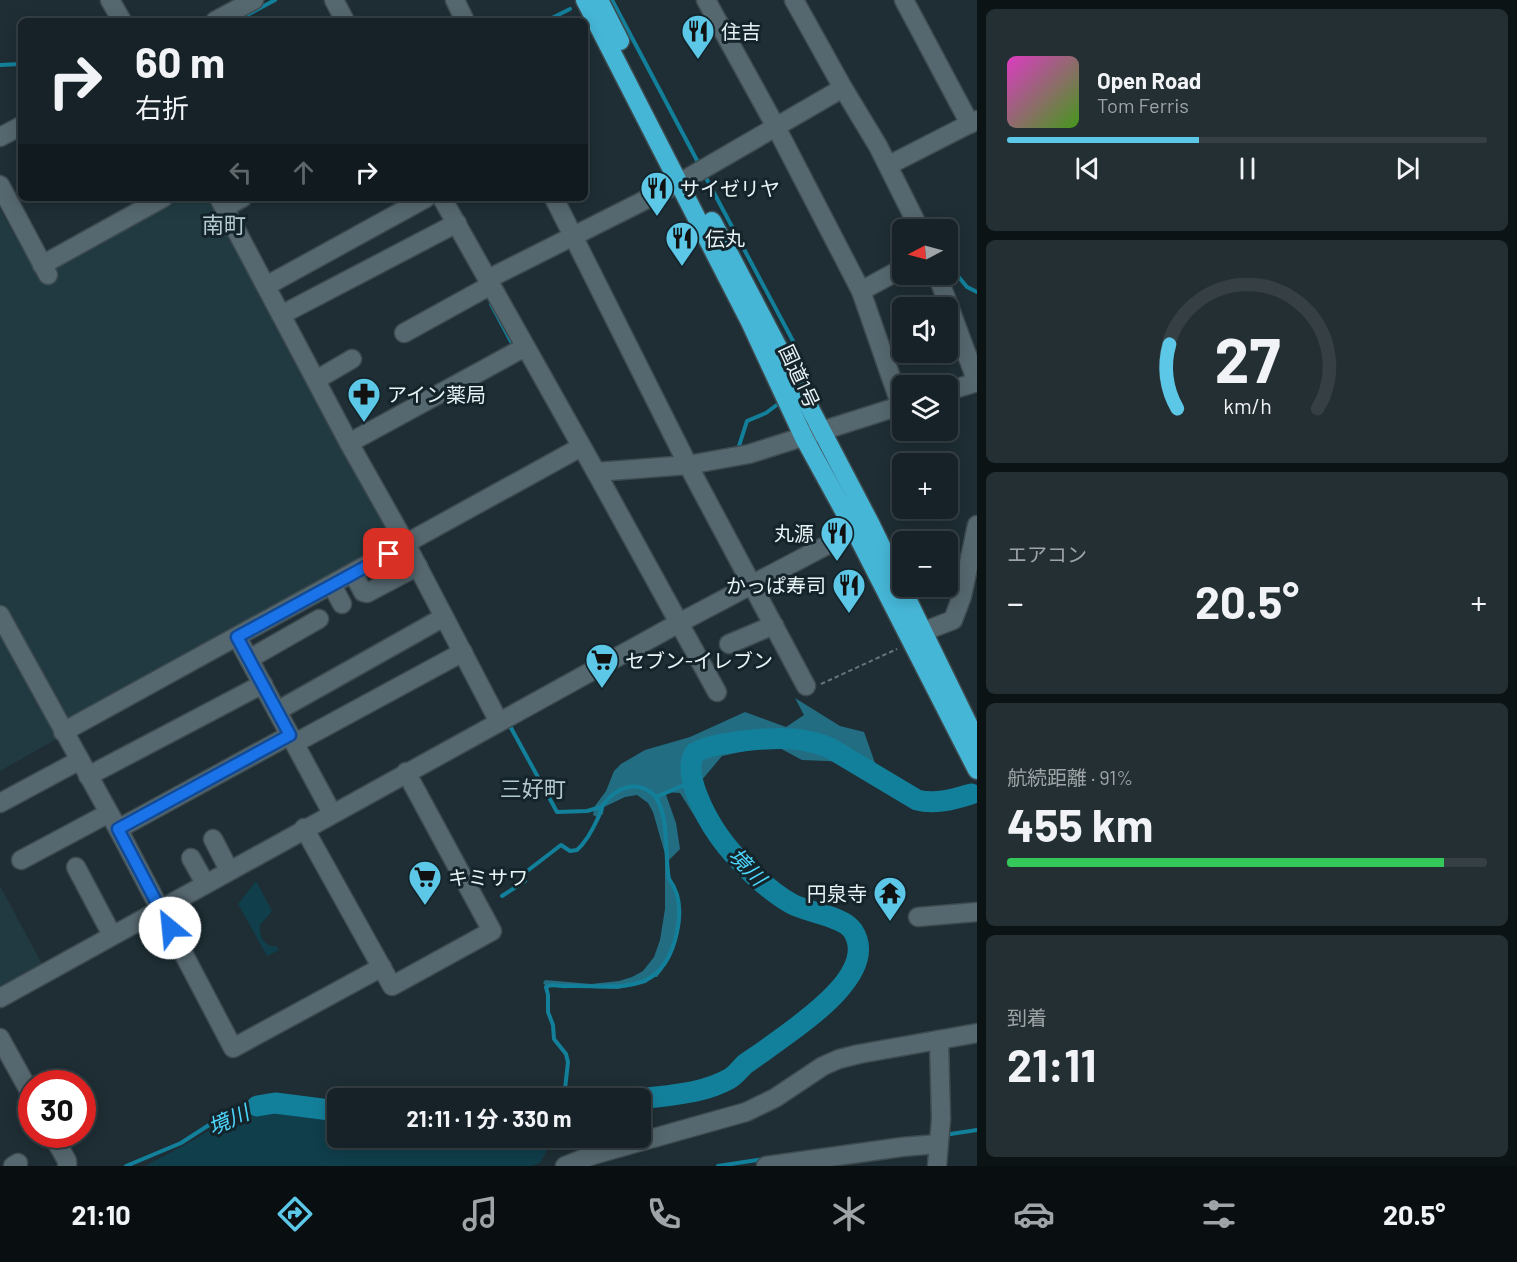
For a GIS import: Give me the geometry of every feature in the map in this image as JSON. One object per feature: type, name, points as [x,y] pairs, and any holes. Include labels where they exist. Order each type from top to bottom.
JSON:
[{"type":"highway","name":"国道1号","points":[[585,0],[684,180],[765,320],[822,432],[862,527],[917,637],[977,770]]},
{"type":"highway","name":"国道1号","points":[[600,0],[804,438],[862,527]]},
{"type":"highway","name":"国道1号","points":[[917,637],[977,742]]},
{"type":"street","points":[[110,0],[120,18]]},
{"type":"street","points":[[221,18],[254,0]]},
{"type":"street","points":[[334,0],[343,18]]},
{"type":"street","points":[[455,0],[464,18]]},
{"type":"street","points":[[706,0],[776,127],[861,291],[892,377]]},
{"type":"street","points":[[794,0],[889,165],[915,219]]},
{"type":"street","points":[[889,165],[974,122],[904,0]]},
{"type":"street","points":[[404,333],[489,282],[573,236],[684,180],[843,88]]},
{"type":"street","points":[[0,137],[18,128]]},
{"type":"street","points":[[0,185],[45,270],[158,201]]},
{"type":"street","points":[[266,286],[421,201]]},
{"type":"street","points":[[444,201],[717,692]]},
{"type":"street","points":[[556,201],[688,465],[807,686]]},
{"type":"street","points":[[221,203],[349,443],[418,566],[499,722]]},
{"type":"street","points":[[282,315],[457,223]]},
{"type":"street","points":[[861,291],[892,274]]},
{"type":"street","points":[[942,285],[977,382],[958,388]]},
{"type":"street","points":[[349,443],[525,347]]},
{"type":"street","points":[[316,380],[352,359]]},
{"type":"street","points":[[596,472],[688,465],[749,454],[892,408]]},
{"type":"street","points":[[63,732],[581,447]]},
{"type":"street","points":[[917,637],[953,620],[962,596],[977,525]]},
{"type":"street","points":[[0,998],[406,772],[752,584],[862,527]]},
{"type":"street","points":[[353,573],[363,592],[367,593],[418,566]]},
{"type":"street","points":[[332,585],[342,604]]},
{"type":"street","points":[[0,615],[118,829],[232,1048],[382,968]]},
{"type":"street","points":[[277,711],[444,617]]},
{"type":"street","points":[[249,659],[319,619]]},
{"type":"street","points":[[729,644],[774,625]]},
{"type":"street","points":[[237,637],[332,813]]},
{"type":"street","points":[[118,829],[463,652]]},
{"type":"street","points":[[0,803],[84,768],[263,684]]},
{"type":"street","points":[[304,828],[392,986],[492,931],[406,772]]},
{"type":"street","points":[[21,860],[109,813]]},
{"type":"street","points":[[213,839],[229,870]]},
{"type":"street","points":[[191,858],[205,883]]},
{"type":"street","points":[[76,867],[112,935]]},
{"type":"street","points":[[918,917],[977,912]]},
{"type":"street","points":[[565,1166],[593,1155],[746,1112],[775,1098],[823,1066],[839,1059],[977,1033]]},
{"type":"street","points":[[0,1038],[18,1071]]},
{"type":"street","points":[[937,1166],[941,1102],[939,1040]]},
{"type":"street","points":[[766,1166],[902,1147],[938,1138]]},
{"type":"street","points":[[60,1148],[67,1161],[67,1166]]},
{"type":"path","points":[[807,686],[820,685],[836,679],[917,637]]},
{"type":"shaded area","points":[[165,201],[214,201],[399,541],[79,720],[62,721],[0,607],[0,209],[36,273]]},
{"type":"shaded area","points":[[0,621],[62,736],[0,771]]},
{"type":"shaded area","points":[[795,698],[840,726],[864,732],[875,763],[802,760],[774,745],[722,756],[701,781],[712,820],[702,828],[680,793],[665,792],[676,823],[680,849],[669,860],[669,867],[681,915],[662,970],[657,977],[653,977],[646,983],[618,989],[546,986],[543,983],[545,980],[591,984],[632,977],[643,971],[654,957],[660,940],[665,909],[665,854],[653,812],[648,803],[637,795],[625,797],[604,807],[603,814],[597,817],[593,815],[595,806],[606,791],[614,771],[621,764],[645,750],[690,737],[745,712],[786,727],[804,715]]},
{"type":"shaded area","points":[[256,881],[272,911],[260,925],[260,933],[266,943],[277,946],[279,950],[267,956],[238,904]]},
{"type":"shaded area","points":[[0,886],[42,964],[0,986]]},
{"type":"shaded area","points":[[277,1109],[327,1114],[327,1148],[548,1148],[540,1163],[531,1166],[145,1166],[237,1113]]},
{"type":"waterway","points":[[242,18],[275,0]]},
{"type":"waterway","points":[[612,0],[700,166]]},
{"type":"waterway","points":[[552,18],[570,9]]},
{"type":"waterway","points":[[0,65],[18,64]]},
{"type":"waterway","points":[[705,176],[793,341],[809,382],[803,386]]},
{"type":"waterway","points":[[958,276],[967,287],[977,292]]},
{"type":"waterway","points":[[491,304],[513,345]]},
{"type":"waterway","points":[[738,449],[747,421],[766,413],[782,401]]},
{"type":"waterway","points":[[510,726],[557,812],[587,811],[601,807]]},
{"type":"waterway","name":"境川","points":[[651,1098],[697,1091],[731,1078],[745,1064],[794,1029],[830,999],[845,983],[855,965],[858,948],[853,931],[848,926],[834,918],[792,904],[752,874],[726,845],[708,819],[697,796],[691,772],[695,753],[714,746],[742,741],[803,740],[830,748],[917,800],[938,802],[971,794]]},
{"type":"waterway","points":[[565,1088],[568,1062],[566,1054],[554,1039],[553,1025],[548,1012],[546,987],[554,985],[622,986],[650,978],[661,968],[670,953],[677,932],[679,912],[676,891],[669,879],[665,827],[656,797],[693,783]]},
{"type":"waterway","points":[[502,896],[525,881],[522,875],[561,845],[570,851],[577,850],[592,831],[603,805],[621,789],[643,788],[656,797]]},
{"type":"waterway","name":"境川","points":[[257,1106],[275,1103],[327,1110]]},
{"type":"waterway","name":"境川","points":[[126,1166],[181,1143],[209,1125],[257,1106]]},
{"type":"waterway","points":[[944,1135],[977,1130]]},
{"type":"waterway","points":[[718,1166],[764,1159]]},
{"type":"place","name":"住吉","points":[[698,60]]},
{"type":"place","name":"サイゼリヤ","points":[[657,217]]},
{"type":"place","name":"伝丸","points":[[682,267]]},
{"type":"place","name":"アイン薬局","points":[[364,423]]},
{"type":"place","name":"丸源","points":[[837,562]]},
{"type":"place","name":"かっぱ寿司","points":[[849,614]]},
{"type":"place","name":"セブン-イレブン","points":[[602,689]]},
{"type":"place","name":"キミサワ","points":[[425,906]]},
{"type":"place","name":"円泉寺","points":[[890,922]]},
{"type":"district","name":"南町","points":[[224,224]]},
{"type":"district","name":"三好町","points":[[533,788]]},
{"type":"route","points":[[170,928],[118,829],[290,735],[237,637],[389,554]]}]
